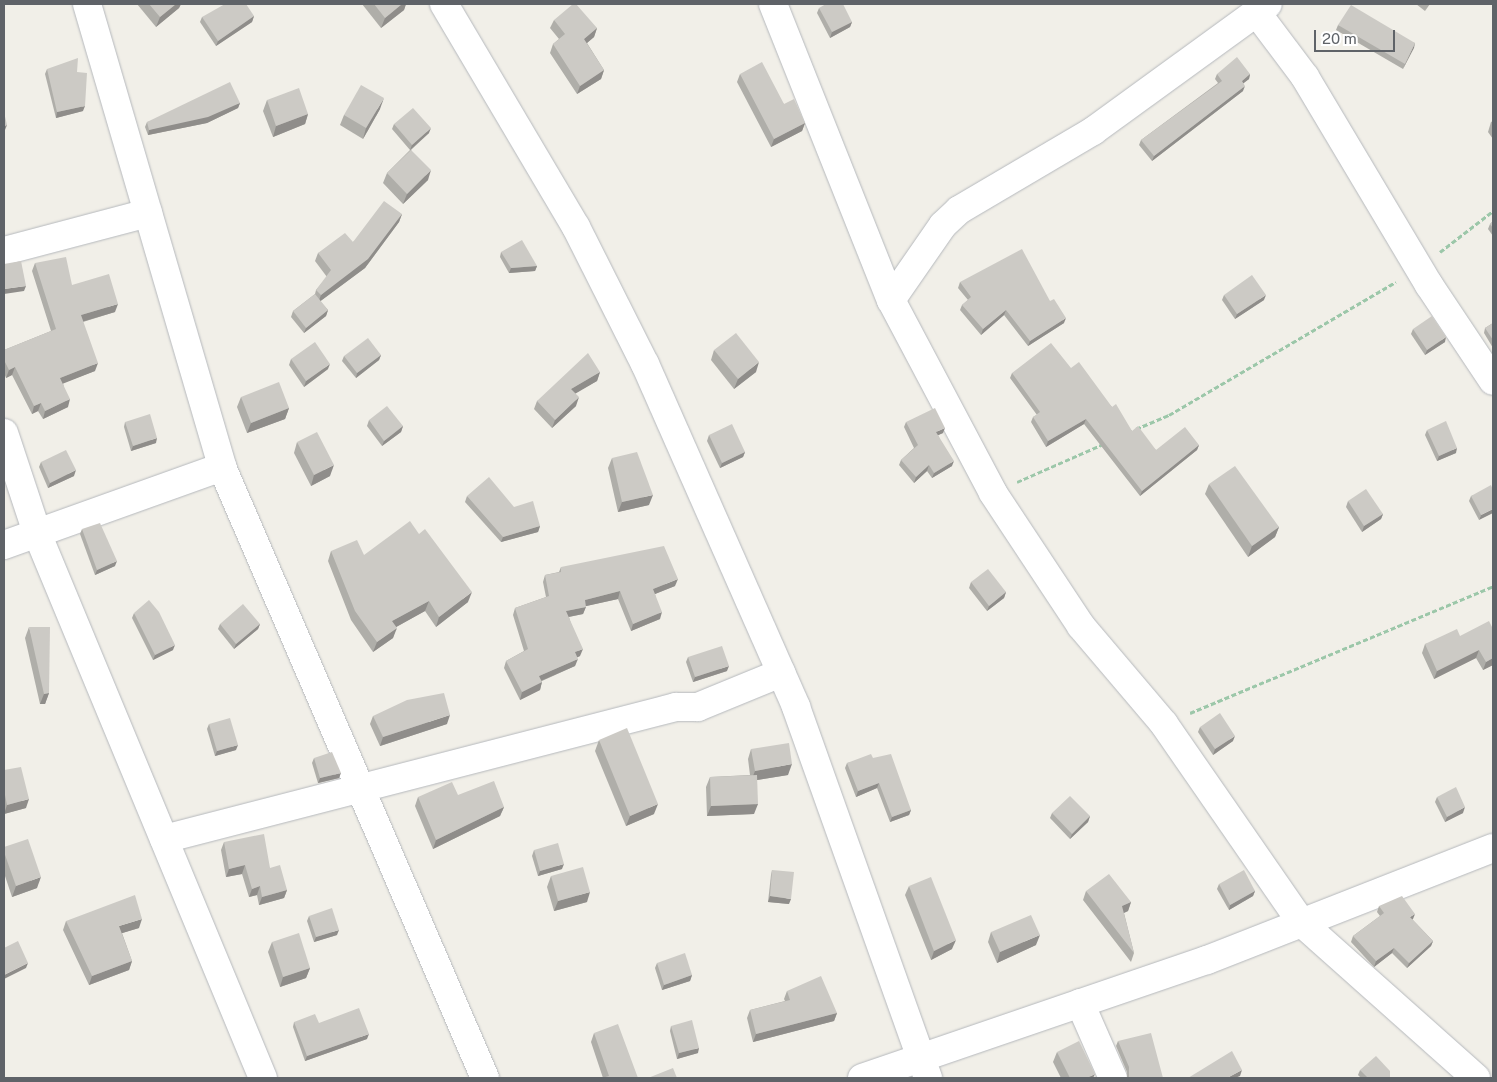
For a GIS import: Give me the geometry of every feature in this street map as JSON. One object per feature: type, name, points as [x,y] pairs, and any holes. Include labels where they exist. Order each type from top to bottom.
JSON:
[{"type":"street","points":[[87,4],[222,467],[485,1078]]},
{"type":"street","points":[[444,4],[576,227],[646,364],[781,673],[924,1068]]},
{"type":"street","points":[[773,4],[891,300],[993,493],[1081,626],[1164,724],[1302,923],[1476,1078]]},
{"type":"street","points":[[891,300],[942,225],[959,210],[1093,131],[1263,8],[1419,268],[1493,381]]},
{"type":"street","points":[[4,250],[148,212]]},
{"type":"street","points":[[4,432],[37,533],[263,1078]]},
{"type":"street","points":[[4,545],[222,467]]},
{"type":"street","points":[[164,840],[676,707],[698,707],[781,673]]},
{"type":"street","points":[[862,1078],[924,1068],[1080,1003],[1302,923],[1493,848]]},
{"type":"street","points":[[1080,1003],[1113,1078]]},
{"type":"path","points":[[1125,434],[1169,415],[1419,268],[1493,212]]},
{"type":"path","points":[[993,493],[1108,442]]},
{"type":"path","points":[[1164,724],[1493,586]]},
{"type":"building","points":[[149,4],[176,4],[160,17]]},
{"type":"building","points":[[225,4],[246,4],[254,16],[218,41],[202,17]]},
{"type":"building","points":[[374,4],[402,4],[385,18]]},
{"type":"building","points":[[573,4],[576,4],[597,28],[584,39],[604,70],[580,86],[553,44],[565,34],[554,20]]},
{"type":"building","points":[[826,4],[843,4],[852,22],[832,32],[819,8]]},
{"type":"building","points":[[1351,5],[1415,43],[1405,64],[1338,25]]},
{"type":"building","points":[[1237,57],[1250,74],[1242,81],[1245,86],[1154,156],[1141,140],[1222,81],[1217,74]]},
{"type":"building","points":[[78,58],[77,72],[87,73],[85,106],[57,112],[47,69]]},
{"type":"building","points":[[762,62],[784,104],[794,99],[805,123],[774,139],[740,74]]},
{"type":"building","points":[[230,82],[240,103],[208,117],[149,130],[147,122]]},
{"type":"building","points":[[361,85],[384,98],[366,128],[344,115]]},
{"type":"building","points":[[299,88],[308,114],[276,126],[267,100]]},
{"type":"building","points":[[413,108],[431,128],[412,145],[394,124]]},
{"type":"building","points":[[4,112],[7,125],[4,126]]},
{"type":"building","points":[[411,150],[431,170],[407,194],[387,173]]},
{"type":"building","points":[[384,201],[402,214],[368,259],[321,295],[316,290],[331,270],[318,253],[345,233],[353,242]]},
{"type":"building","points":[[522,240],[537,266],[511,268],[501,252]]},
{"type":"building","points":[[1022,249],[1050,301],[1054,299],[1066,318],[1030,341],[1006,310],[983,329],[962,305],[971,297],[960,282]]},
{"type":"building","points":[[66,257],[72,285],[109,274],[118,304],[81,315],[98,363],[60,378],[70,399],[45,411],[41,403],[34,406],[15,367],[9,370],[4,360],[4,350],[56,329],[35,263]]},
{"type":"building","points":[[21,261],[26,286],[4,289],[4,264]]},
{"type":"building","points":[[1252,275],[1266,295],[1237,314],[1224,295]]},
{"type":"building","points":[[315,294],[328,310],[306,328],[293,311]]},
{"type":"building","points":[[1432,316],[1446,337],[1427,350],[1413,329]]},
{"type":"building","points":[[1493,323],[1493,340],[1485,328]]},
{"type":"building","points":[[736,333],[759,362],[738,379],[714,350]]},
{"type":"building","points":[[368,338],[381,355],[357,373],[344,356]]},
{"type":"building","points":[[315,342],[330,364],[306,381],[291,359]]},
{"type":"building","points":[[1051,343],[1071,368],[1079,362],[1112,407],[1116,404],[1132,431],[1138,426],[1156,450],[1185,427],[1199,445],[1142,491],[1086,419],[1048,441],[1033,417],[1040,412],[1012,373]]},
{"type":"building","points":[[588,353],[600,372],[571,389],[579,397],[555,420],[537,401]]},
{"type":"building","points":[[279,382],[289,408],[251,423],[241,397]]},
{"type":"building","points":[[387,406],[403,426],[384,441],[369,420]]},
{"type":"building","points":[[935,408],[945,428],[936,432],[954,461],[934,473],[929,465],[916,477],[901,460],[918,445],[906,422]]},
{"type":"building","points":[[150,414],[157,438],[133,446],[125,422]]},
{"type":"building","points":[[1446,421],[1457,448],[1439,456],[1427,430]]},
{"type":"building","points":[[732,424],[745,452],[722,463],[709,435]]},
{"type":"building","points":[[317,432],[334,465],[314,475],[297,442]]},
{"type":"building","points":[[66,450],[76,470],[50,483],[41,462]]},
{"type":"building","points":[[637,452],[653,495],[622,502],[612,458]]},
{"type":"building","points":[[1235,466],[1279,527],[1252,546],[1209,484]]},
{"type":"building","points":[[489,477],[514,507],[533,501],[540,526],[503,537],[467,496]]},
{"type":"building","points":[[1491,485],[1493,490],[1493,509],[1481,515],[1471,496]]},
{"type":"building","points":[[1366,489],[1383,514],[1364,526],[1348,501]]},
{"type":"building","points":[[410,521],[419,534],[425,529],[472,592],[439,617],[429,601],[392,621],[397,628],[377,642],[355,611],[331,551],[357,540],[364,555]]},
{"type":"building","points":[[100,523],[117,561],[97,570],[82,529]]},
{"type":"building","points":[[664,546],[678,579],[653,589],[662,612],[633,624],[620,591],[585,600],[586,607],[566,611],[583,649],[575,652],[578,659],[539,676],[542,682],[522,692],[506,661],[528,649],[515,608],[549,596],[545,575],[561,572],[561,567]]},
{"type":"building","points":[[988,569],[1006,592],[989,606],[971,582]]},
{"type":"building","points":[[149,600],[159,612],[175,645],[155,655],[134,613]]},
{"type":"building","points":[[243,604],[260,624],[236,644],[220,624]]},
{"type":"building","points":[[1489,621],[1493,629],[1493,658],[1486,662],[1479,650],[1437,671],[1425,644],[1457,629],[1460,636]]},
{"type":"building","points":[[29,627],[50,627],[49,693],[44,694]]},
{"type":"building","points":[[722,646],[729,666],[695,677],[688,657]]},
{"type":"building","points":[[444,693],[450,715],[383,737],[373,716],[407,700]]},
{"type":"building","points":[[1220,713],[1235,736],[1215,749],[1200,727]]},
{"type":"building","points":[[230,718],[238,745],[217,751],[209,724]]},
{"type":"building","points":[[627,728],[658,804],[630,816],[599,740]]},
{"type":"building","points":[[789,743],[792,764],[755,771],[751,749]]},
{"type":"building","points":[[332,752],[341,773],[320,778],[314,758]]},
{"type":"building","points":[[871,754],[873,758],[891,754],[911,810],[892,817],[879,783],[858,791],[847,763]]},
{"type":"building","points":[[21,767],[29,799],[7,805],[4,795],[4,770]]},
{"type":"building","points":[[757,775],[758,804],[711,806],[710,777]]},
{"type":"building","points":[[494,781],[504,807],[436,840],[418,797],[452,782],[458,795]]},
{"type":"building","points":[[1456,787],[1465,807],[1447,817],[1437,797]]},
{"type":"building","points":[[1070,796],[1090,816],[1072,834],[1052,813]]},
{"type":"building","points":[[264,834],[270,868],[280,865],[287,890],[262,897],[260,886],[252,889],[245,865],[229,869],[224,842]]},
{"type":"building","points":[[28,839],[41,877],[16,886],[4,847]]},
{"type":"building","points":[[558,843],[564,864],[540,871],[534,850]]},
{"type":"building","points":[[583,867],[590,892],[558,901],[551,876]]},
{"type":"building","points":[[772,870],[794,872],[791,899],[770,896]]},
{"type":"building","points":[[1244,870],[1255,891],[1230,905],[1219,884]]},
{"type":"building","points":[[1109,874],[1131,902],[1122,906],[1134,953],[1086,891]]},
{"type":"building","points":[[931,877],[956,940],[934,951],[909,886]]},
{"type":"building","points":[[135,895],[142,919],[119,926],[132,961],[92,976],[66,921]]},
{"type":"building","points":[[1402,896],[1415,914],[1410,917],[1433,941],[1409,963],[1394,948],[1376,961],[1353,936],[1384,913],[1379,906]]},
{"type":"building","points":[[332,908],[339,930],[316,937],[309,916]]},
{"type":"building","points":[[1031,915],[1040,935],[1000,952],[991,932]]},
{"type":"building","points":[[299,933],[310,968],[283,977],[272,942]]},
{"type":"building","points":[[18,941],[28,963],[4,975],[4,948]]},
{"type":"building","points":[[685,953],[692,975],[664,985],[657,963]]},
{"type":"building","points":[[821,976],[837,1013],[756,1034],[750,1010],[790,1000],[787,991]]},
{"type":"building","points":[[359,1008],[369,1034],[307,1056],[294,1022],[315,1014],[319,1023]]},
{"type":"building","points":[[692,1020],[699,1048],[679,1053],[671,1026]]},
{"type":"building","points":[[618,1024],[638,1078],[602,1078],[609,1076],[594,1033]]},
{"type":"building","points":[[1151,1033],[1163,1078],[1129,1078],[1129,1067],[1118,1041]]},
{"type":"building","points":[[1079,1041],[1095,1074],[1087,1078],[1070,1078],[1057,1052]]},
{"type":"building","points":[[1232,1051],[1242,1070],[1227,1078],[1188,1078]]},
{"type":"building","points":[[1376,1056],[1390,1071],[1390,1078],[1368,1078],[1360,1070]]},
{"type":"building","points":[[673,1068],[677,1078],[648,1078]]}]
